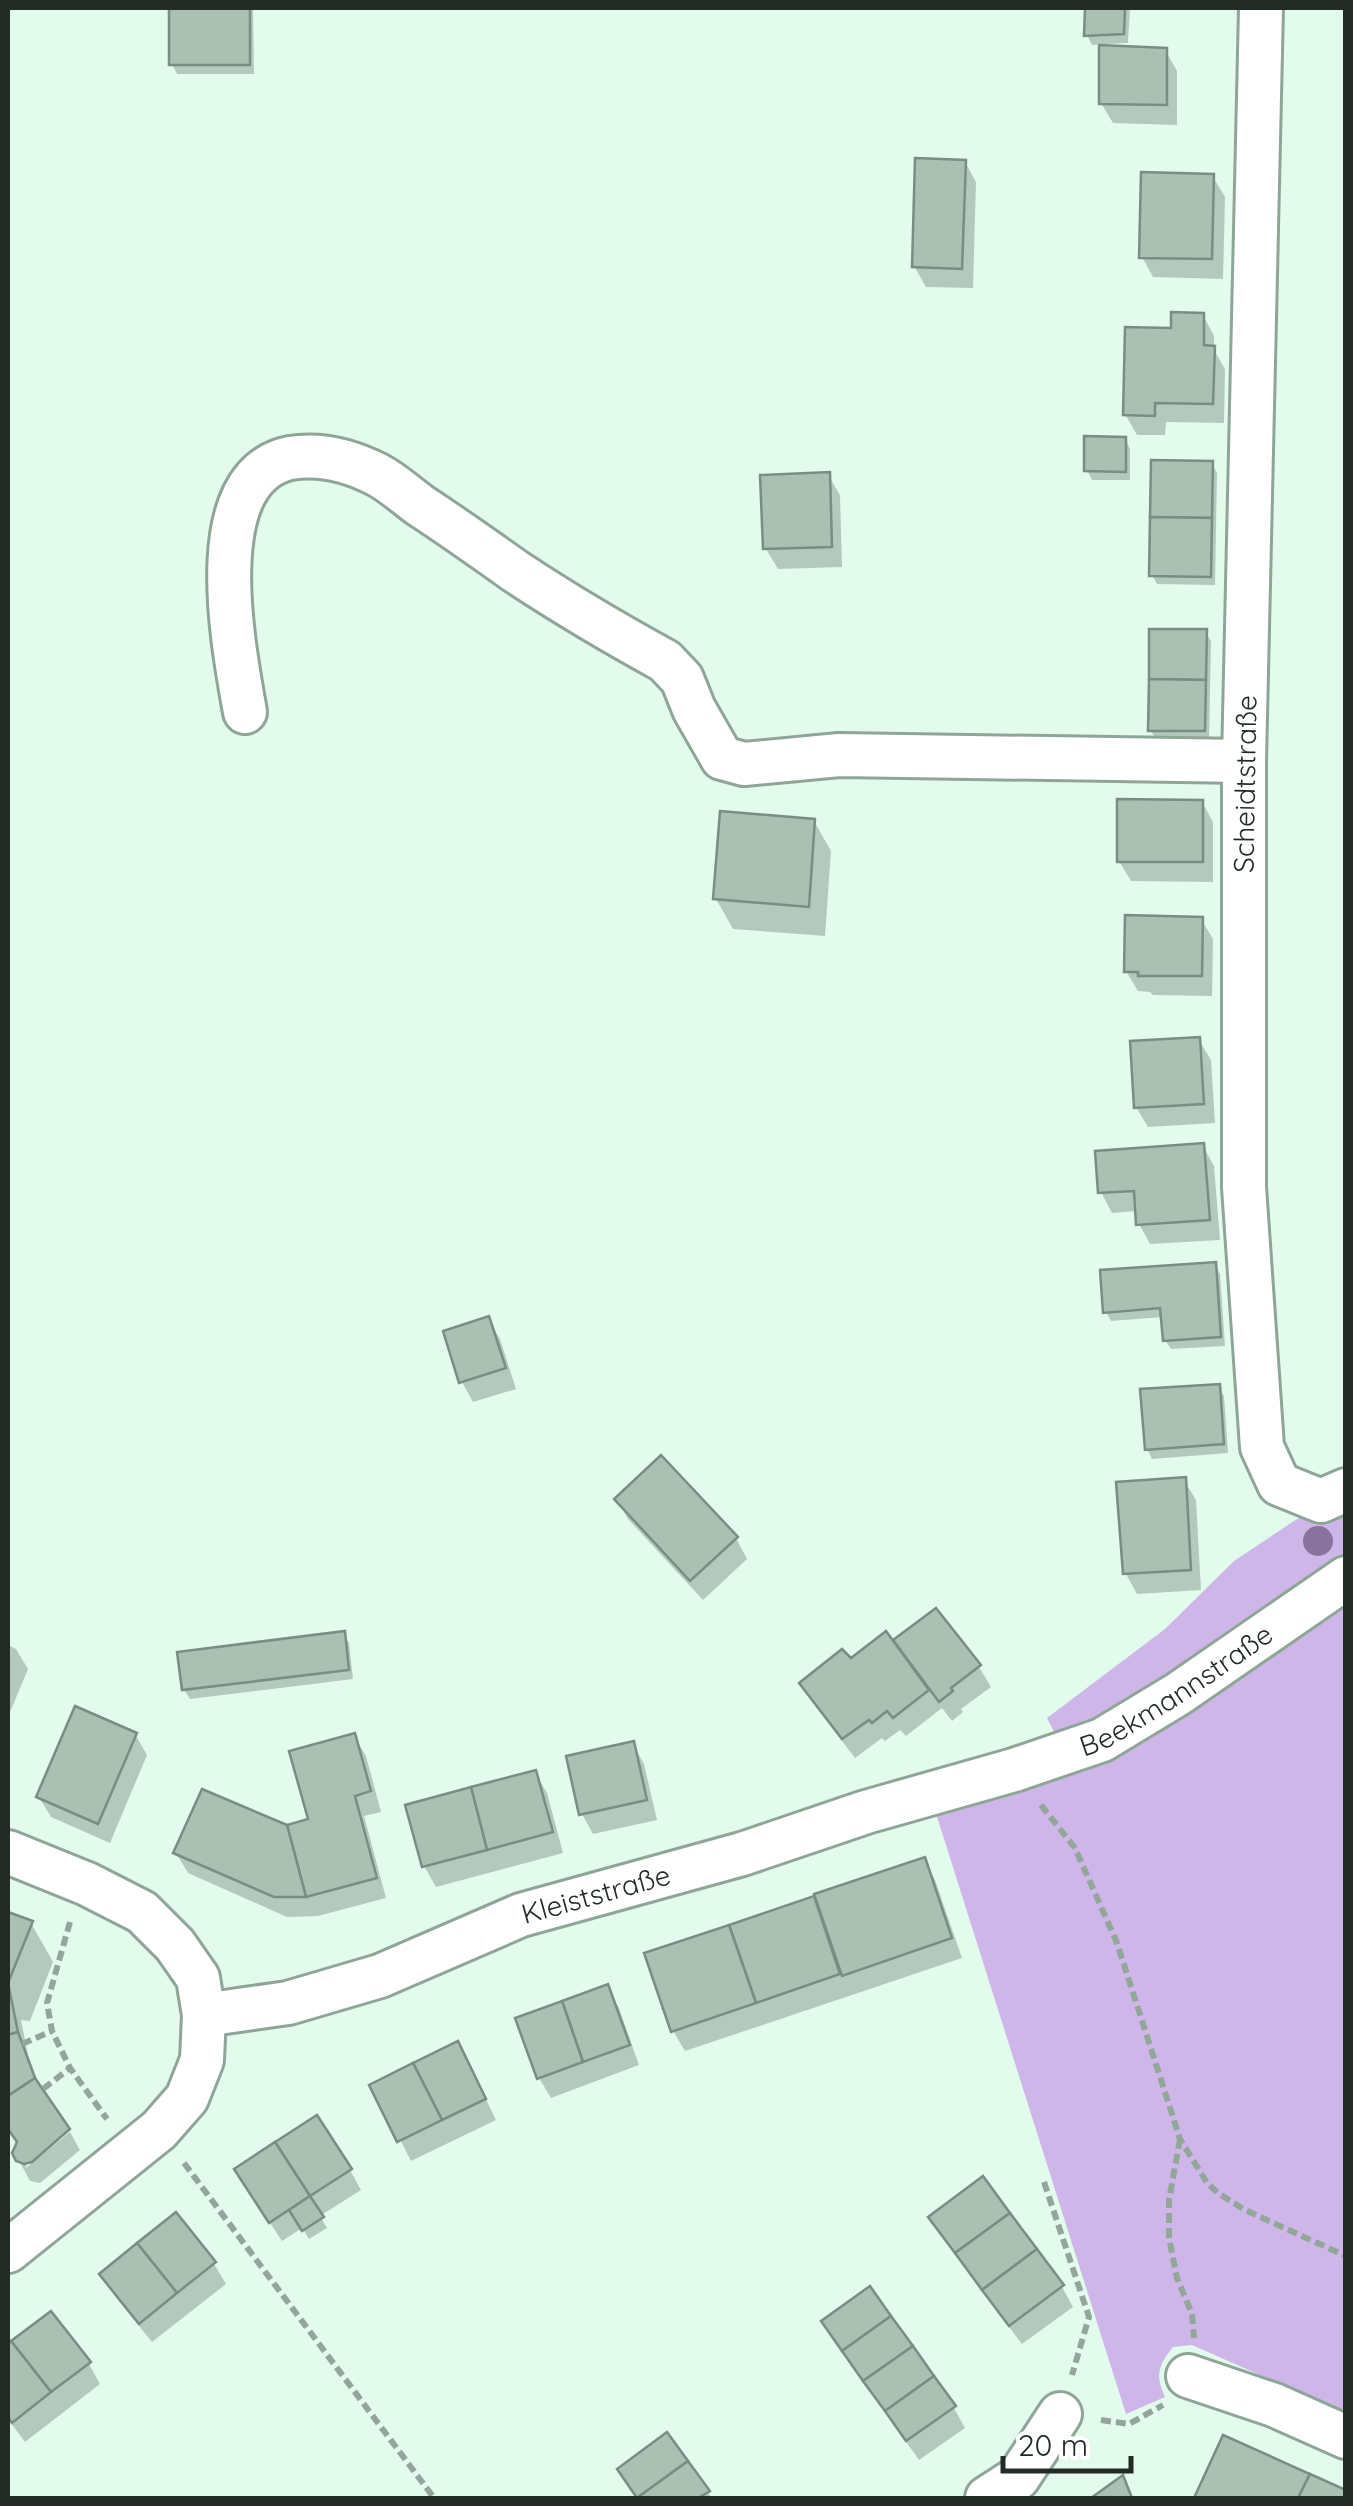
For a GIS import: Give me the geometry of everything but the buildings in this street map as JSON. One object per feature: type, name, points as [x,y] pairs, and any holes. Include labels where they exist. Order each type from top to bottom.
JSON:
[{"type":"street","name":"Scheidtstraße","points":[[1261,8],[1244,762],[1244,1187],[1262,1447],[1279,1484],[1322,1500],[1346,1490]]},
{"type":"street","points":[[244,712],[230,587],[235,521],[241,497],[258,474],[282,460],[303,456],[337,458],[378,475],[530,581],[665,661],[682,679],[722,758],[744,764],[839,755],[1244,762]]},
{"type":"street","name":"Beekmannstraße","points":[[1003,1774],[1102,1740],[1178,1694],[1346,1578]]},
{"type":"street","name":"Kleiststraße","points":[[204,2015],[288,2003],[380,1976],[521,1915],[742,1854],[866,1812],[1003,1774]]},
{"type":"street","points":[[8,1852],[87,1884],[142,1912],[175,1945],[198,1978],[204,2015],[202,2060],[187,2098],[160,2130],[8,2251]]},
{"type":"street","points":[[1188,2376],[1274,2405],[1346,2437]]},
{"type":"street","points":[[988,2498],[1018,2478],[1060,2414]]},
{"type":"path","points":[[1003,1774],[1075,1848],[1117,1943],[1180,2139],[1207,2183],[1276,2226],[1346,2256]]},
{"type":"path","points":[[66,1930],[46,2003],[52,2031],[70,2068],[135,2150]]},
{"type":"path","points":[[22,2044],[52,2031]]},
{"type":"path","points":[[43,2089],[70,2068]]},
{"type":"path","points":[[1044,2182],[1089,2317],[1060,2414],[1129,2424],[1167,2404],[1188,2376],[1194,2343],[1192,2314],[1177,2278],[1170,2238],[1169,2200],[1180,2139]]},
{"type":"path","points":[[182,2160],[434,2498]]},
{"type":"shaded area","points":[[1345,1492],[1345,1567],[1063,1749],[1047,1718],[1165,1629],[1234,1561],[1321,1503]]},
{"type":"shaded area","points":[[1345,1584],[1345,2413],[1192,2345],[1173,2347],[1164,2360],[1159,2377],[1165,2397],[1126,2414],[932,1801],[995,1781]]}]
